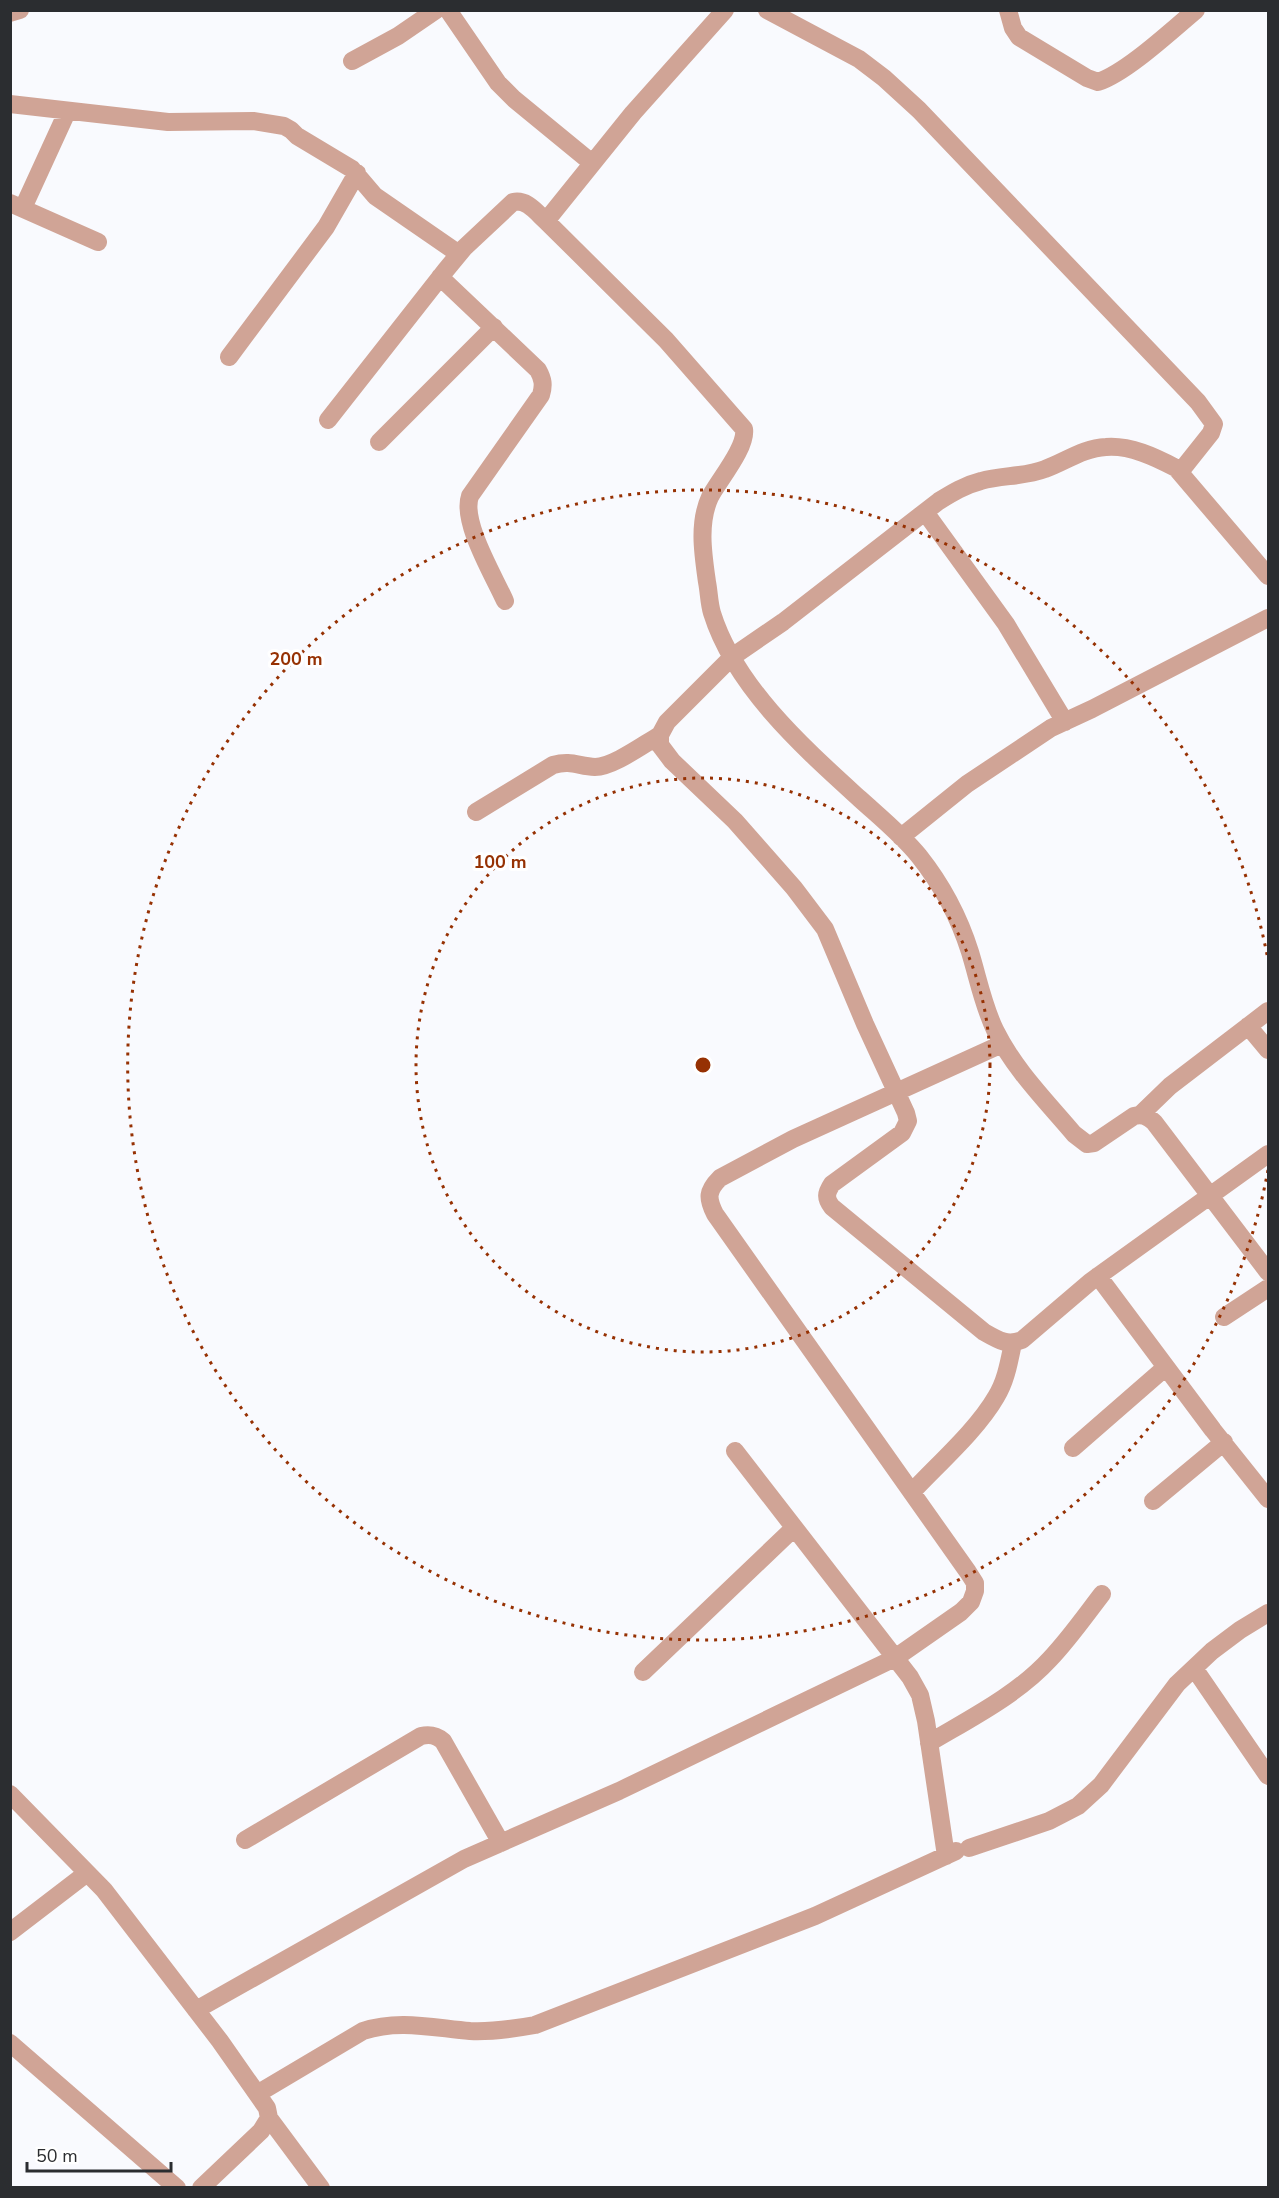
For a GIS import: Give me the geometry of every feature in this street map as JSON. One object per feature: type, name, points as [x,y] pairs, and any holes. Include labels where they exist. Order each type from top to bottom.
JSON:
[{"type":"street","points":[[10,14],[20,10]]},
{"type":"street","points":[[352,61],[398,36],[436,10]]},
{"type":"street","points":[[448,10],[498,83],[514,99],[592,163]]},
{"type":"street","points":[[546,220],[633,113],[725,10]]},
{"type":"street","points":[[767,10],[859,59],[919,110],[1198,402],[1214,424],[1211,433],[1180,472]]},
{"type":"street","points":[[1008,10],[1013,28],[1019,37],[1087,78],[1098,82],[1107,79],[1136,58],[1196,10]]},
{"type":"street","points":[[10,104],[168,123],[253,121],[273,123],[291,130],[357,173],[375,196],[459,254]]},
{"type":"street","points":[[67,112],[17,206],[98,242]]},
{"type":"street","points":[[229,357],[326,227],[357,173]]},
{"type":"street","points":[[328,420],[459,254],[513,202],[520,200],[527,203],[651,324],[744,429],[745,435],[710,497],[703,521],[703,553],[711,611],[722,639],[741,674],[772,712],[826,768],[901,837],[919,856],[945,892],[959,922],[985,1007],[1002,1044],[1074,1134],[1087,1144],[1094,1143],[1140,1114],[1170,1086],[1269,1011]]},
{"type":"street","points":[[440,277],[538,370],[543,378],[544,387],[541,395],[470,496],[468,504],[474,531],[505,602]]},
{"type":"street","points":[[380,442],[494,327]]},
{"type":"street","points":[[1269,576],[1180,472],[1156,458],[1126,448],[1106,447],[1086,451],[1043,470],[982,481],[960,488],[925,512],[783,622],[732,657],[667,722],[660,735],[660,745],[672,761],[735,821],[812,910],[825,929],[906,1113],[908,1121],[902,1133],[832,1184],[827,1193],[827,1200],[832,1207],[984,1332],[1002,1342],[1013,1343],[1022,1340],[1098,1276],[1269,1154]]},
{"type":"street","points":[[925,512],[1006,624],[1065,722]]},
{"type":"street","points":[[901,837],[967,784],[1051,728],[1269,618]]},
{"type":"street","points":[[476,812],[553,765],[566,761],[596,767],[607,765],[660,735]]},
{"type":"street","points":[[1248,1026],[1269,1050]]},
{"type":"street","points":[[196,2010],[464,1859],[620,1791],[895,1658],[961,1612],[971,1602],[975,1583],[968,1572],[715,1214],[708,1194],[720,1178],[793,1139],[1002,1044]]},
{"type":"street","points":[[1140,1114],[1154,1122],[1269,1272]]},
{"type":"street","points":[[1098,1276],[1269,1499]]},
{"type":"street","points":[[1224,1317],[1269,1288]]},
{"type":"street","points":[[912,1492],[984,1415],[998,1396],[1007,1371],[1013,1343]]},
{"type":"street","points":[[1073,1448],[1166,1367]]},
{"type":"street","points":[[1154,1501],[1224,1443]]},
{"type":"street","points":[[735,1451],[895,1658],[920,1695],[929,1743],[957,1852]]},
{"type":"street","points":[[643,1672],[794,1528]]},
{"type":"street","points":[[929,1743],[1008,1696],[1033,1676],[1051,1659],[1102,1594]]},
{"type":"street","points":[[257,2094],[363,2031],[377,2026],[397,2024],[472,2031],[502,2031],[534,2025],[815,1916],[957,1852],[1049,1821],[1078,1806],[1101,1785],[1177,1684],[1212,1651],[1240,1630],[1269,1613]]},
{"type":"street","points":[[1194,1668],[1269,1776]]},
{"type":"street","points":[[245,1840],[428,1734],[444,1741],[501,1843]]},
{"type":"street","points":[[10,1794],[104,1890],[196,2010],[267,2108],[269,2118],[321,2187]]},
{"type":"street","points":[[10,1932],[87,1873]]},
{"type":"street","points":[[10,2043],[177,2187]]},
{"type":"street","points":[[203,2187],[261,2131],[269,2118]]}]
